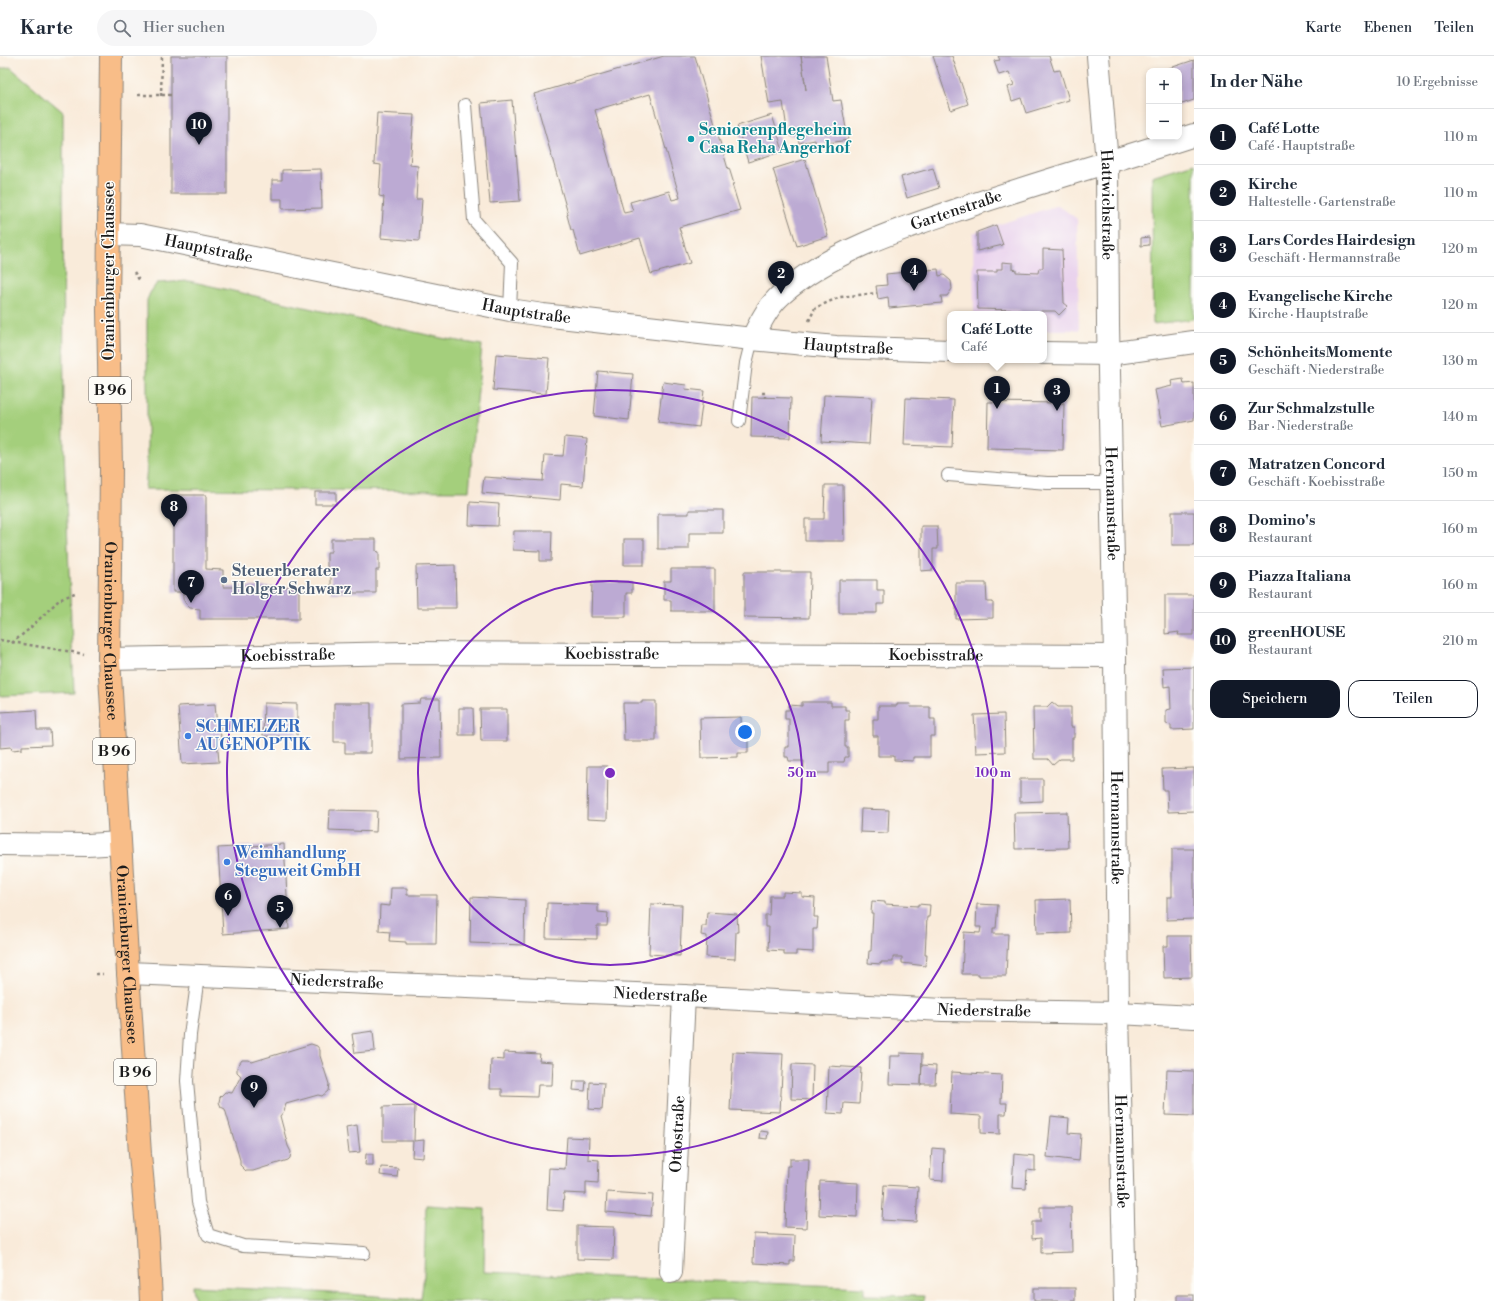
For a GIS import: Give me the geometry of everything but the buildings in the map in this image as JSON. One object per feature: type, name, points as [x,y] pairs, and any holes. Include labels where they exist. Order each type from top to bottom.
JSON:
[{"type":"main road","name":"Oranienburger Chaussee","points":[[111,56],[108,234],[111,469],[109,659],[128,973],[140,1154],[148,1239],[151,1301]]},
{"type":"street","name":"Hattwichstraße","points":[[1098,56],[1107,163],[1110,354]]},
{"type":"street","name":"Gartenstraße","points":[[752,339],[763,316],[781,294],[811,272],[845,252],[926,220],[1194,135]]},
{"type":"street","name":"Hauptstraße","points":[[108,234],[140,235],[510,310],[543,315],[836,347],[947,351]]},
{"type":"street","points":[[1047,352],[1110,354],[1194,342]]},
{"type":"street","name":"Hermannstraße","points":[[1110,354],[1115,656],[1118,1013],[1125,1301]]},
{"type":"street","name":"Koebisstraße","points":[[109,659],[404,653],[1115,656]]},
{"type":"street","points":[[0,844],[88,845],[120,843]]},
{"type":"street","name":"Niederstraße","points":[[128,973],[684,996],[943,1010],[1118,1013],[1194,1017]]},
{"type":"street","name":"Ottostraße","points":[[671,1272],[684,996]]},
{"type":"lane","points":[[465,105],[474,220],[512,263],[510,310]]},
{"type":"lane","points":[[739,421],[746,363],[752,339]]},
{"type":"lane","points":[[948,475],[1047,482],[1111,483]]},
{"type":"lane","points":[[198,976],[190,1035],[187,1081],[198,1202],[208,1235],[242,1246],[364,1254]]},
{"type":"path","points":[[161,96],[162,56]]},
{"type":"path","points":[[138,95],[171,96]]},
{"type":"path","points":[[809,321],[815,308],[840,297],[877,293]]},
{"type":"path","points":[[11,643],[28,630],[59,600],[77,592]]},
{"type":"path","points":[[0,640],[80,654]]},
{"type":"shaded area","points":[[1058,205],[1077,219],[1079,330],[1047,330],[1047,311],[974,311],[973,233]]},
{"type":"green space","points":[[10,67],[63,112],[64,450],[74,693],[0,696],[0,69]]},
{"type":"green space","points":[[1194,163],[1194,319],[1153,324],[1152,176]]},
{"type":"green space","points":[[189,281],[441,338],[482,345],[469,491],[145,489],[147,466],[147,300],[157,283]]},
{"type":"green space","points":[[426,1205],[485,1209],[484,1272],[865,1287],[865,1295],[924,1296],[923,1301],[195,1301],[193,1286],[421,1299],[424,1275]]},
{"type":"place","name":"Seniorenpflegeheim Casa Reha Angerhof","points":[[691,139]]},
{"type":"place","name":"greenHOUSE","points":[[199,145]]},
{"type":"place","name":"Evangelische Kirche","points":[[914,291]]},
{"type":"place","name":"Kirche","points":[[781,294]]},
{"type":"place","name":"Café Lotte","points":[[997,409]]},
{"type":"place","name":"Lars Cordes Hairdesign","points":[[1057,411]]},
{"type":"place","name":"Domino's","points":[[174,527]]},
{"type":"place","name":"Steuerberater Holger Schwarz","points":[[224,580]]},
{"type":"place","name":"Matratzen Concord","points":[[191,603]]},
{"type":"place","name":"SCHMELZER AUGENOPTIK","points":[[188,736]]},
{"type":"place","name":"Weinhandlung Steguweit GmbH","points":[[227,862]]},
{"type":"place","name":"Zur Schmalzstulle","points":[[228,916]]},
{"type":"place","name":"SchönheitsMomente","points":[[280,928]]},
{"type":"place","name":"Piazza Italiana","points":[[254,1108]]}]
